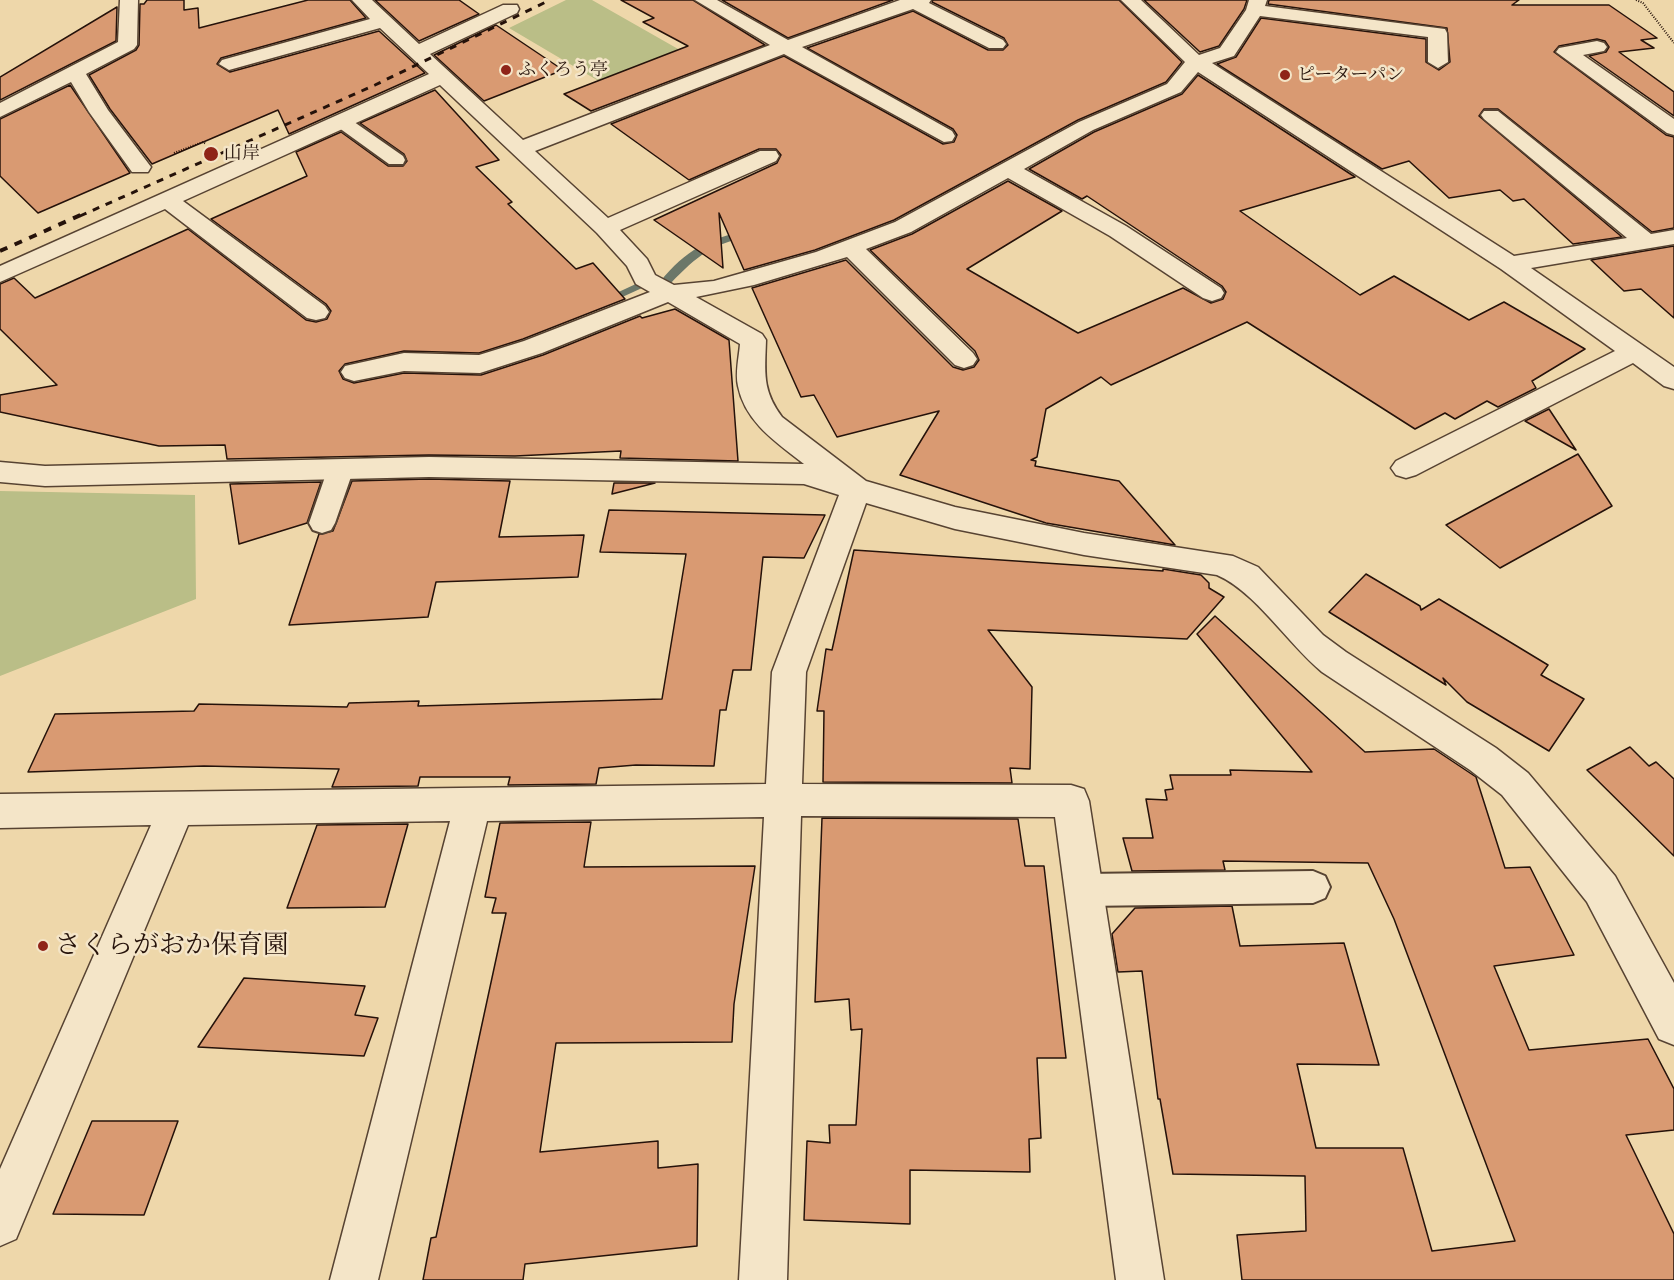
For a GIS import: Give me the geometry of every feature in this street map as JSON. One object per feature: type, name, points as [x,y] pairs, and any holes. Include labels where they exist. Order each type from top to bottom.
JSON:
[{"type":"street","points":[[0,111],[127,45],[129,0]]},
{"type":"street","points":[[361,0],[440,77],[522,148],[605,228],[638,264],[645,279],[753,340],[751,385],[759,406],[772,424],[856,489]]},
{"type":"street","points":[[704,0],[944,136]]},
{"type":"street","points":[[1130,0],[1196,62],[1510,264],[1674,380]]},
{"type":"street","points":[[522,148],[687,84],[915,1],[996,44]]},
{"type":"street","points":[[354,372],[404,362],[480,364],[533,347],[669,292],[714,288],[851,248],[929,215],[1106,116],[1174,88],[1196,62],[1227,52],[1257,5],[1438,33],[1438,62]]},
{"type":"street","points":[[416,53],[510,9]]},
{"type":"street","points":[[229,64],[382,21]]},
{"type":"street","points":[[1597,46],[1566,52],[1674,129]]},
{"type":"street","points":[[75,72],[99,112],[140,167]]},
{"type":"street","points":[[0,275],[440,77]]},
{"type":"street","points":[[1491,115],[1646,241]]},
{"type":"street","points":[[605,228],[768,156]]},
{"type":"street","points":[[1010,170],[1118,231],[1212,293]]},
{"type":"street","points":[[167,200],[316,312]]},
{"type":"street","points":[[1510,264],[1674,237]]},
{"type":"street","points":[[851,248],[964,359]]},
{"type":"street","points":[[1406,468],[1636,351]]},
{"type":"street","points":[[0,472],[45,476],[340,471],[429,467],[804,474],[955,518],[1084,544],[1222,564],[1246,575],[1311,644],[1334,662],[1482,759],[1515,784],[1601,889],[1674,1024]]},
{"type":"street","points":[[764,1280],[789,672],[856,489]]},
{"type":"street","points":[[0,811],[784,800],[1071,801],[1140,1280]]},
{"type":"street","points":[[354,1280],[472,806]]},
{"type":"street","points":[[0,1223],[176,810]]},
{"type":"lane","points":[[341,121],[396,160]]},
{"type":"lane","points":[[322,523],[340,471]]},
{"type":"lane","points":[[1084,890],[1313,886]]},
{"type":"path","points":[[1636,0],[1643,3],[1674,43]]},
{"type":"green space","points":[[566,0],[592,0],[708,66],[624,96],[509,28]]},
{"type":"green space","points":[[0,491],[195,495],[196,599],[0,676]]},
{"type":"building","points":[[147,0],[184,0],[184,10],[198,8],[199,28],[308,0],[350,0],[366,18],[221,58],[217,64],[230,72],[379,31],[425,73],[289,134],[278,110],[152,164],[110,109],[89,75],[136,50],[139,45],[140,4],[144,4]]},
{"type":"building","points":[[375,0],[459,0],[479,14],[419,41]]},
{"type":"building","points":[[621,0],[693,0],[765,45],[591,111],[564,94],[688,46],[643,22],[654,18]]},
{"type":"building","points":[[722,0],[893,0],[788,38]]},
{"type":"building","points":[[933,0],[1119,0],[1182,62],[1166,82],[1078,120],[894,220],[815,250],[744,270],[719,213],[723,268],[654,220],[777,163],[781,155],[776,149],[759,149],[689,180],[611,124],[784,56],[943,144],[954,142],[957,135],[953,129],[807,48],[913,11],[988,50],[1003,50],[1008,45],[1004,38],[932,2]]},
{"type":"building","points":[[1144,0],[1247,0],[1244,9],[1219,46],[1200,52]]},
{"type":"building","points":[[1269,0],[1519,0],[1512,5],[1609,5],[1657,38],[1641,40],[1654,48],[1619,52],[1674,92],[1674,116],[1589,56],[1606,52],[1609,47],[1605,41],[1597,39],[1559,46],[1554,52],[1666,135],[1674,137],[1674,228],[1652,232],[1498,109],[1484,109],[1479,116],[1622,237],[1573,244],[1524,199],[1513,201],[1500,190],[1449,198],[1409,161],[1382,169],[1217,64],[1236,57],[1261,18],[1426,39],[1426,62],[1439,70],[1450,62],[1447,28],[1268,4]]},
{"type":"building","points":[[117,7],[116,41],[0,100],[0,77]]},
{"type":"building","points":[[496,25],[563,70],[484,101],[434,55]]},
{"type":"building","points":[[1198,75],[1355,177],[1240,211],[1360,295],[1394,276],[1469,320],[1504,302],[1585,349],[1532,381],[1536,388],[1498,407],[1487,401],[1455,419],[1445,413],[1415,429],[1247,322],[1111,385],[1101,377],[1046,409],[1037,457],[1031,460],[1036,461],[1035,466],[1119,481],[1175,545],[1046,523],[900,475],[939,411],[837,437],[814,395],[801,397],[752,288],[846,260],[953,367],[963,370],[974,367],[979,360],[975,351],[870,250],[912,234],[1008,181],[1062,211],[967,269],[1078,333],[1183,288],[1211,303],[1223,299],[1226,292],[1222,286],[1087,196],[1082,199],[1029,169],[1094,132],[1182,94]]},
{"type":"building","points":[[70,85],[130,173],[38,213],[0,176],[0,119]]},
{"type":"building","points":[[435,90],[499,160],[476,167],[512,202],[508,204],[576,269],[593,263],[625,299],[523,339],[479,353],[404,351],[345,364],[339,371],[343,379],[354,383],[404,373],[481,375],[543,355],[640,316],[642,318],[675,309],[729,340],[738,461],[620,458],[621,451],[515,456],[429,455],[227,459],[225,445],[159,446],[0,412],[0,395],[57,385],[0,329],[0,284],[14,278],[35,298],[188,229],[306,320],[316,322],[327,319],[331,311],[326,304],[211,219],[307,176],[296,152],[341,132],[388,166],[403,166],[407,161],[404,154],[360,123]]},
{"type":"building","points":[[1674,246],[1674,318],[1641,289],[1624,291],[1591,260]]},
{"type":"building","points":[[1549,409],[1576,450],[1525,421]]},
{"type":"building","points":[[1578,454],[1612,506],[1500,568],[1446,525]]},
{"type":"building","points":[[429,479],[510,481],[499,537],[584,535],[578,577],[436,582],[428,617],[289,625],[319,534],[333,531],[352,481]]},
{"type":"building","points":[[321,482],[307,523],[239,544],[230,484]]},
{"type":"building","points":[[614,483],[655,483],[612,494]]},
{"type":"building","points":[[609,510],[825,515],[804,558],[763,557],[751,670],[733,670],[726,710],[720,710],[714,766],[636,765],[599,768],[596,784],[508,785],[510,777],[420,777],[418,786],[332,787],[339,769],[204,766],[28,772],[55,714],[194,711],[199,704],[347,707],[349,703],[419,701],[418,706],[662,699],[686,554],[600,552]]},
{"type":"building","points":[[854,550],[1163,571],[1163,569],[1201,575],[1209,583],[1209,588],[1224,597],[1187,639],[988,630],[1032,687],[1030,769],[1010,768],[1012,783],[823,782],[824,711],[817,711],[826,649],[832,650]]},
{"type":"building","points":[[1366,574],[1420,606],[1421,610],[1439,599],[1548,665],[1541,675],[1584,699],[1549,751],[1467,702],[1443,678],[1446,685],[1329,612]]},
{"type":"building","points":[[1215,616],[1365,752],[1434,749],[1476,777],[1505,868],[1530,867],[1574,955],[1494,966],[1529,1050],[1648,1039],[1674,1089],[1674,1130],[1626,1135],[1674,1234],[1674,1280],[1242,1280],[1237,1235],[1306,1231],[1305,1176],[1173,1174],[1160,1099],[1158,1099],[1142,971],[1118,972],[1112,934],[1135,908],[1232,906],[1240,946],[1344,943],[1379,1065],[1297,1064],[1316,1148],[1403,1148],[1432,1251],[1515,1241],[1394,919],[1368,863],[1223,861],[1225,870],[1132,871],[1123,838],[1153,838],[1146,799],[1167,800],[1165,790],[1173,789],[1170,775],[1231,775],[1230,770],[1312,772],[1197,634]]},
{"type":"building","points":[[1630,747],[1649,766],[1656,762],[1674,779],[1674,856],[1587,770]]},
{"type":"building","points":[[822,818],[1018,819],[1025,866],[1044,866],[1066,1058],[1037,1058],[1041,1138],[1029,1139],[1030,1172],[910,1170],[910,1224],[804,1220],[807,1141],[830,1143],[829,1125],[856,1125],[862,1029],[851,1030],[849,999],[815,1002]]},
{"type":"building","points":[[591,822],[584,867],[755,866],[734,1004],[732,1042],[556,1043],[540,1152],[658,1141],[658,1168],[698,1164],[697,1246],[525,1264],[523,1280],[423,1280],[431,1238],[436,1237],[506,913],[492,913],[496,898],[485,897],[500,823]]},
{"type":"building","points":[[408,824],[385,907],[287,908],[317,825]]},
{"type":"building","points":[[244,978],[365,986],[355,1015],[378,1018],[364,1056],[198,1047]]},
{"type":"building","points":[[92,1121],[178,1121],[144,1215],[53,1214]]},
{"type":"waterway","points":[[666,282],[702,248],[720,240],[748,233]]},
{"type":"waterway","points":[[603,302],[638,286]]},
{"type":"railway","points":[[80,216],[375,85],[550,0]]},
{"type":"railway","points":[[0,251],[83,214]]},
{"type":"place","name":"ふくろう亭","points":[[506,70]]},
{"type":"place","name":"ピーターパン","points":[[1285,75]]},
{"type":"place","name":"山岸","points":[[211,154]]},
{"type":"place","name":"さくらがおか保育園","points":[[43,946]]}]
